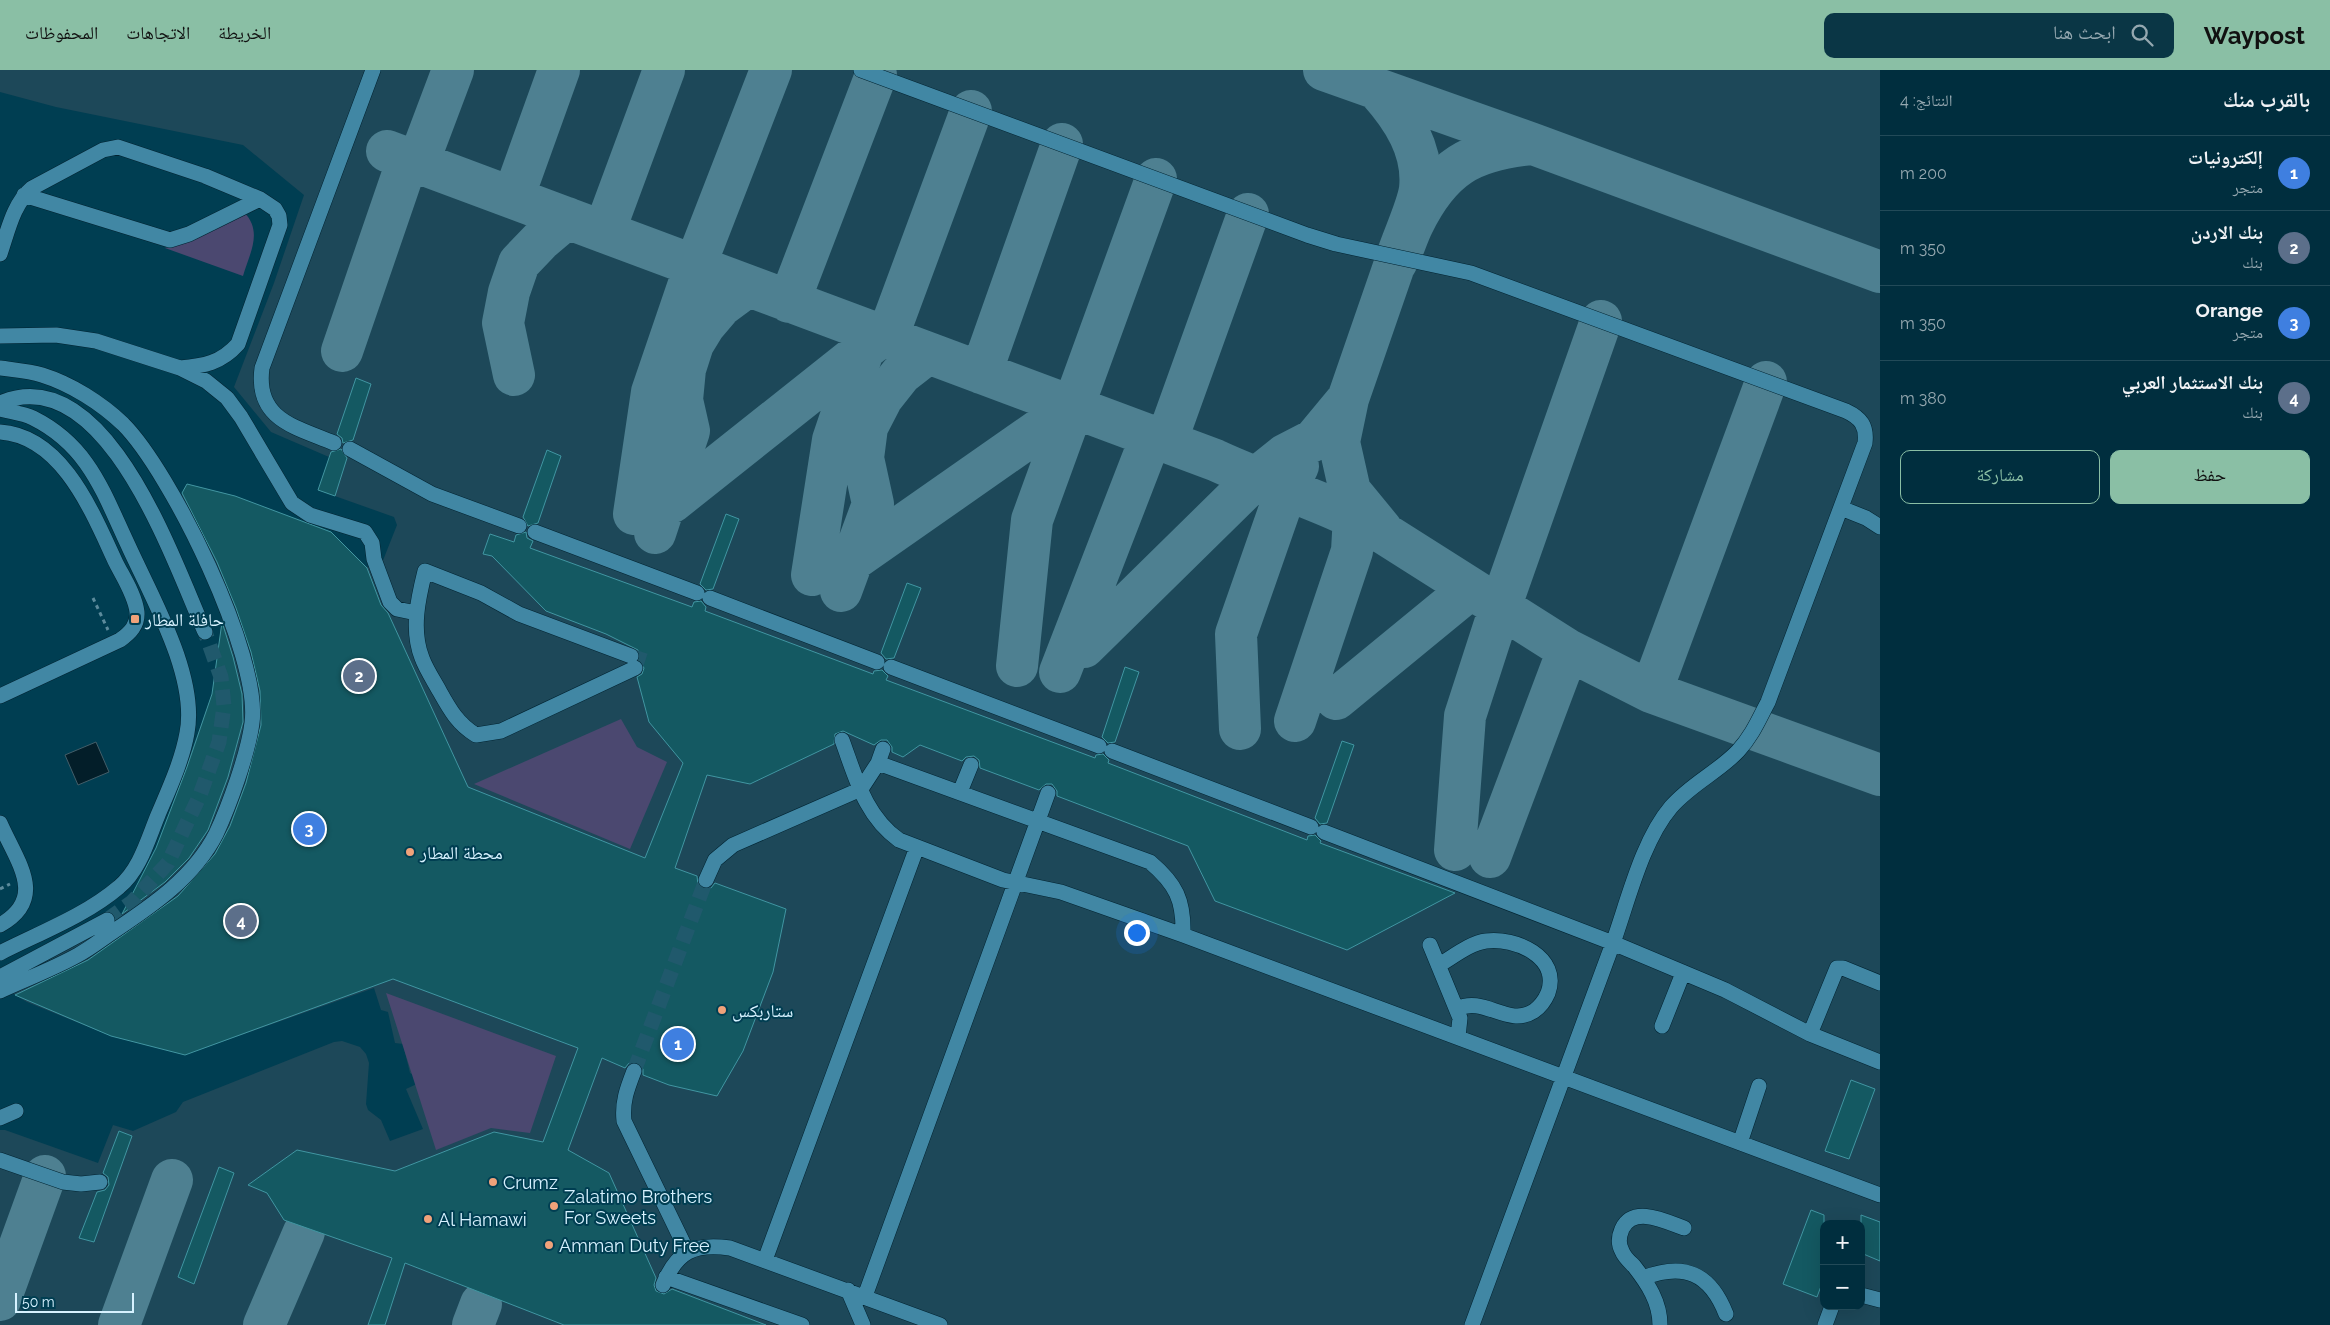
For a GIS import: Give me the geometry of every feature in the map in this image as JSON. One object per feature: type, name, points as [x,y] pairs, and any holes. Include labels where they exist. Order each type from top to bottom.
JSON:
[{"type":"lane","points":[[334,442],[283,421],[271,412],[263,398],[260,383],[262,368],[373,70]]},
{"type":"lane","points":[[861,70],[1308,235],[1336,244],[1472,273],[1846,411],[1855,415],[1863,423],[1866,433],[1864,443],[1768,702],[1755,730],[1738,751],[1691,786],[1670,808],[1654,834],[1472,1325]]},
{"type":"lane","points":[[0,254],[14,214],[24,195],[32,188],[103,150],[118,147],[205,176],[260,199],[275,209],[279,216],[280,225],[241,338],[229,354],[215,363],[180,368]]},
{"type":"lane","points":[[24,195],[170,240],[189,234],[260,199]]},
{"type":"lane","points":[[0,336],[56,335],[96,341],[180,368],[206,381],[227,398],[252,434],[287,495],[300,510],[358,529],[370,536],[374,559],[390,602],[397,609],[416,613]]},
{"type":"lane","points":[[0,368],[42,375],[84,393],[123,424],[156,464],[228,611],[249,674],[252,723],[236,784],[215,835],[187,875],[144,911],[79,955],[0,991]]},
{"type":"lane","points":[[0,403],[10,398],[32,395],[60,402],[86,419],[108,441],[132,473],[204,632]]},
{"type":"lane","points":[[0,410],[31,417],[55,431],[78,450],[98,481],[172,645],[186,681],[189,705],[187,733],[170,787],[133,870],[121,886],[97,904],[0,953]]},
{"type":"lane","points":[[0,432],[28,439],[45,450],[64,469],[87,505],[135,602],[137,613],[135,624],[129,633],[114,643],[0,696]]},
{"type":"lane","points":[[350,449],[424,490],[519,526]]},
{"type":"lane","points":[[1840,508],[1866,518],[1880,527]]},
{"type":"lane","points":[[535,532],[884,665],[909,681],[992,713],[1068,741],[1106,748],[1613,942],[1752,1003],[1810,1034],[1880,1062]]},
{"type":"lane","points":[[425,571],[487,596],[518,614],[633,662],[501,731],[476,735],[463,727],[453,715],[422,658],[417,640],[416,613],[425,571]]},
{"type":"lane","points":[[720,617],[734,608]]},
{"type":"lane","points":[[794,630],[800,647]]},
{"type":"lane","points":[[842,740],[874,818],[886,831],[899,840],[1015,884],[1061,892],[1183,935],[1880,1195]]},
{"type":"lane","points":[[706,880],[715,860],[733,846],[861,789],[881,756],[960,792],[1150,862],[1166,875],[1178,893],[1183,914],[1183,935]]},
{"type":"lane","points":[[960,792],[971,764]]},
{"type":"lane","points":[[865,1296],[1048,793]]},
{"type":"lane","points":[[0,823],[24,877],[27,891],[25,903],[18,912],[0,925]]},
{"type":"lane","points":[[765,1260],[916,847]]},
{"type":"lane","points":[[0,977],[107,920]]},
{"type":"lane","points":[[1438,965],[1477,944],[1500,940],[1516,943],[1530,949],[1542,959],[1549,972],[1550,987],[1544,1001],[1534,1011],[1520,1016],[1505,1014],[1471,1004],[1457,1009]]},
{"type":"lane","points":[[1430,945],[1457,1009],[1460,1028],[1458,1037]]},
{"type":"lane","points":[[1810,1034],[1837,968],[1843,968],[1880,983]]},
{"type":"lane","points":[[1662,1026],[1683,973]]},
{"type":"lane","points":[[634,1072],[625,1096],[623,1107],[624,1121],[687,1251]]},
{"type":"lane","points":[[1740,1143],[1759,1086]]},
{"type":"lane","points":[[0,1118],[16,1111]]},
{"type":"lane","points":[[0,1160],[63,1182],[82,1184],[100,1182]]},
{"type":"lane","points":[[1660,1325],[1656,1298],[1643,1278],[1621,1251],[1619,1236],[1625,1222],[1638,1216],[1653,1217],[1684,1228]]},
{"type":"lane","points":[[802,1325],[665,1281],[687,1251],[708,1245],[730,1248],[940,1325]]},
{"type":"lane","points":[[1643,1278],[1663,1270],[1684,1270],[1704,1279],[1718,1294],[1726,1314]]},
{"type":"lane","points":[[848,1290],[863,1325]]},
{"type":"lane","points":[[1865,1296],[1880,1300]]},
{"type":"lane","points":[[1825,1325],[1831,1310]]},
{"type":"path","points":[[93,598],[114,643]]},
{"type":"shaded area","points":[[0,70],[1880,70],[1880,1325],[0,1325],[0,1130],[5,1130],[98,1163],[113,1125],[133,1131],[176,1112],[183,1102],[334,1042],[342,1041],[360,1047],[366,1054],[369,1063],[366,1104],[368,1110],[381,1120],[390,1141],[423,1129],[406,1089],[419,1083],[416,1076],[410,1073],[403,1044],[395,1043],[388,1012],[381,1010],[374,988],[185,1055],[111,1036],[27,1002],[5,989],[12,976],[120,917],[157,848],[212,694],[223,612],[178,519],[183,490],[187,484],[235,496],[331,532],[367,567],[380,568],[397,525],[394,517],[318,490],[329,457],[271,432],[234,387],[274,283],[304,195],[243,145],[56,107],[0,92]]},
{"type":"shaded area","points":[[244,212],[250,220],[254,235],[243,276],[165,248]]},
{"type":"shaded area","points":[[621,719],[637,747],[667,762],[630,849],[474,784]]},
{"type":"shaded area","points":[[96,742],[109,772],[78,785],[65,755]]},
{"type":"shaded area","points":[[386,993],[556,1056],[530,1133],[491,1128],[436,1150]]},
{"type":"building","points":[[356,378],[371,384],[353,440],[343,443],[342,438],[337,434]]},
{"type":"building","points":[[341,449],[347,458],[335,496],[318,490],[331,452]]},
{"type":"building","points":[[547,450],[561,456],[538,523],[528,526],[523,517]]},
{"type":"building","name":"محطة المطار","points":[[187,484],[235,496],[331,532],[367,568],[381,605],[388,613],[468,787],[645,858],[683,763],[649,722],[637,677],[642,674],[644,668],[639,660],[638,650],[606,634],[546,611],[492,556],[483,554],[490,534],[514,542],[516,535],[526,532],[527,538],[533,541],[530,548],[692,607],[694,602],[701,601],[706,607],[705,611],[873,674],[874,671],[882,670],[888,676],[886,680],[1095,758],[1096,755],[1103,754],[1109,760],[1108,763],[1307,840],[1308,836],[1315,835],[1321,841],[1320,843],[1455,893],[1347,950],[1215,901],[1188,846],[1057,796],[1057,791],[1052,784],[1046,784],[1039,790],[980,768],[979,760],[974,756],[966,757],[962,761],[920,745],[903,757],[892,752],[892,747],[887,740],[881,740],[874,745],[843,731],[835,734],[834,744],[750,784],[707,775],[675,868],[697,876],[698,885],[703,889],[711,888],[715,883],[786,909],[773,972],[743,1051],[717,1096],[669,1085],[643,1075],[643,1069],[637,1062],[629,1063],[625,1068],[602,1058],[568,1150],[609,1173],[656,1278],[654,1285],[656,1291],[664,1294],[672,1289],[766,1325],[564,1325],[405,1263],[385,1325],[368,1325],[392,1258],[284,1220],[267,1193],[248,1185],[297,1150],[395,1171],[494,1132],[543,1142],[578,1048],[393,979],[185,1055],[111,1036],[15,995],[88,960],[178,896],[215,854],[230,826],[246,783],[261,725],[260,691],[251,652],[236,608],[217,562],[182,493]]},
{"type":"building","points":[[726,514],[739,519],[713,589],[706,590],[700,584]]},
{"type":"building","points":[[907,583],[921,588],[894,658],[886,659],[881,653]]},
{"type":"building","points":[[222,622],[242,694],[243,722],[228,777],[208,830],[189,858],[165,882],[122,914],[156,848],[212,694]]},
{"type":"building","points":[[1125,667],[1139,672],[1115,742],[1108,743],[1102,737]]},
{"type":"building","points":[[1342,741],[1354,745],[1327,823],[1320,824],[1315,818]]},
{"type":"building","points":[[1851,1080],[1875,1089],[1849,1159],[1825,1151]]},
{"type":"building","points":[[119,1131],[132,1136],[94,1242],[79,1238],[97,1192],[105,1190],[109,1185],[108,1177],[103,1173]]},
{"type":"building","points":[[219,1167],[234,1173],[194,1284],[178,1277]]},
{"type":"building","points":[[1811,1210],[1824,1215],[1824,1220],[1820,1220],[1820,1289],[1817,1297],[1783,1284]]},
{"type":"building","points":[[1861,1215],[1880,1222],[1880,1261],[1865,1255],[1865,1220],[1861,1220]]},
{"type":"taxiway","points":[[418,163],[453,70]]},
{"type":"taxiway","points":[[513,198],[559,70]]},
{"type":"taxiway","points":[[604,232],[664,70]]},
{"type":"taxiway","points":[[634,514],[652,392],[695,266],[771,70]]},
{"type":"taxiway","points":[[1324,70],[1533,144],[1880,272]]},
{"type":"taxiway","points":[[789,302],[876,75]]},
{"type":"taxiway","points":[[1378,90],[1396,112],[1410,135],[1419,161],[1420,189],[1394,266],[1424,204],[1447,175],[1475,157],[1492,151],[1532,144]]},
{"type":"taxiway","points":[[887,338],[971,111]]},
{"type":"taxiway","points":[[981,373],[1062,144]]},
{"type":"taxiway","points":[[387,151],[1215,460],[1344,513],[1385,534],[1568,650],[1651,692],[1880,775]]},
{"type":"taxiway","points":[[342,351],[408,159]]},
{"type":"taxiway","points":[[1017,666],[1032,520],[1156,179]]},
{"type":"taxiway","points":[[1166,442],[1248,214]]},
{"type":"taxiway","points":[[514,375],[503,323],[509,292],[519,263],[541,240],[567,218]]},
{"type":"taxiway","points":[[1382,530],[1350,491],[1339,442],[1348,399],[1394,266]]},
{"type":"taxiway","points":[[655,533],[689,431],[682,400],[685,369],[693,344],[704,326],[721,306],[748,286]]},
{"type":"taxiway","points":[[1455,850],[1465,716],[1500,608],[1601,321]]},
{"type":"taxiway","points":[[672,502],[881,336]]},
{"type":"taxiway","points":[[812,575],[833,440],[863,351]]},
{"type":"taxiway","points":[[841,591],[873,504],[863,458],[867,427],[882,398],[901,374],[928,353]]},
{"type":"taxiway","points":[[1651,692],[1766,382]]},
{"type":"taxiway","points":[[1084,647],[1255,479],[1285,455],[1314,440],[1348,399]]},
{"type":"taxiway","points":[[853,560],[1072,407]]},
{"type":"taxiway","points":[[1060,672],[1151,437]]},
{"type":"taxiway","points":[[1240,729],[1236,634],[1286,491],[1298,466]]},
{"type":"taxiway","points":[[1295,721],[1352,551],[1354,516],[1350,492]]},
{"type":"taxiway","points":[[1336,699],[1470,589]]},
{"type":"taxiway","points":[[1490,857],[1568,650]]},
{"type":"taxiway","points":[[0,1300],[45,1176]]},
{"type":"taxiway","points":[[119,1325],[172,1180]]},
{"type":"taxiway","points":[[264,1325],[304,1232]]},
{"type":"taxiway","points":[[473,1325],[481,1304]]},
{"type":"tunnel","points":[[107,920],[132,902],[168,863],[200,795],[219,742],[224,706],[221,677],[205,632]]},
{"type":"tunnel","points":[[631,656],[646,661]]},
{"type":"tunnel","points":[[634,1071],[706,880]]},
{"type":"place","name":"حافلة المطار","points":[[135,619]]},
{"type":"place","name":"بنك الاردن","points":[[359,676]]},
{"type":"place","name":"Orange","points":[[309,829]]},
{"type":"place","name":"محطة المطار","points":[[410,852]]},
{"type":"place","name":"بنك الاستثمار العربي","points":[[241,921]]},
{"type":"place","name":"ستاربكس","points":[[722,1010]]},
{"type":"place","name":"إلكترونيات","points":[[678,1044]]},
{"type":"place","name":"Crumz","points":[[493,1182]]},
{"type":"place","name":"Zalatimo Brothers For Sweets","points":[[554,1206]]},
{"type":"place","name":"Al Hamawi","points":[[428,1219]]},
{"type":"place","name":"Amman Duty Free","points":[[549,1245]]}]
